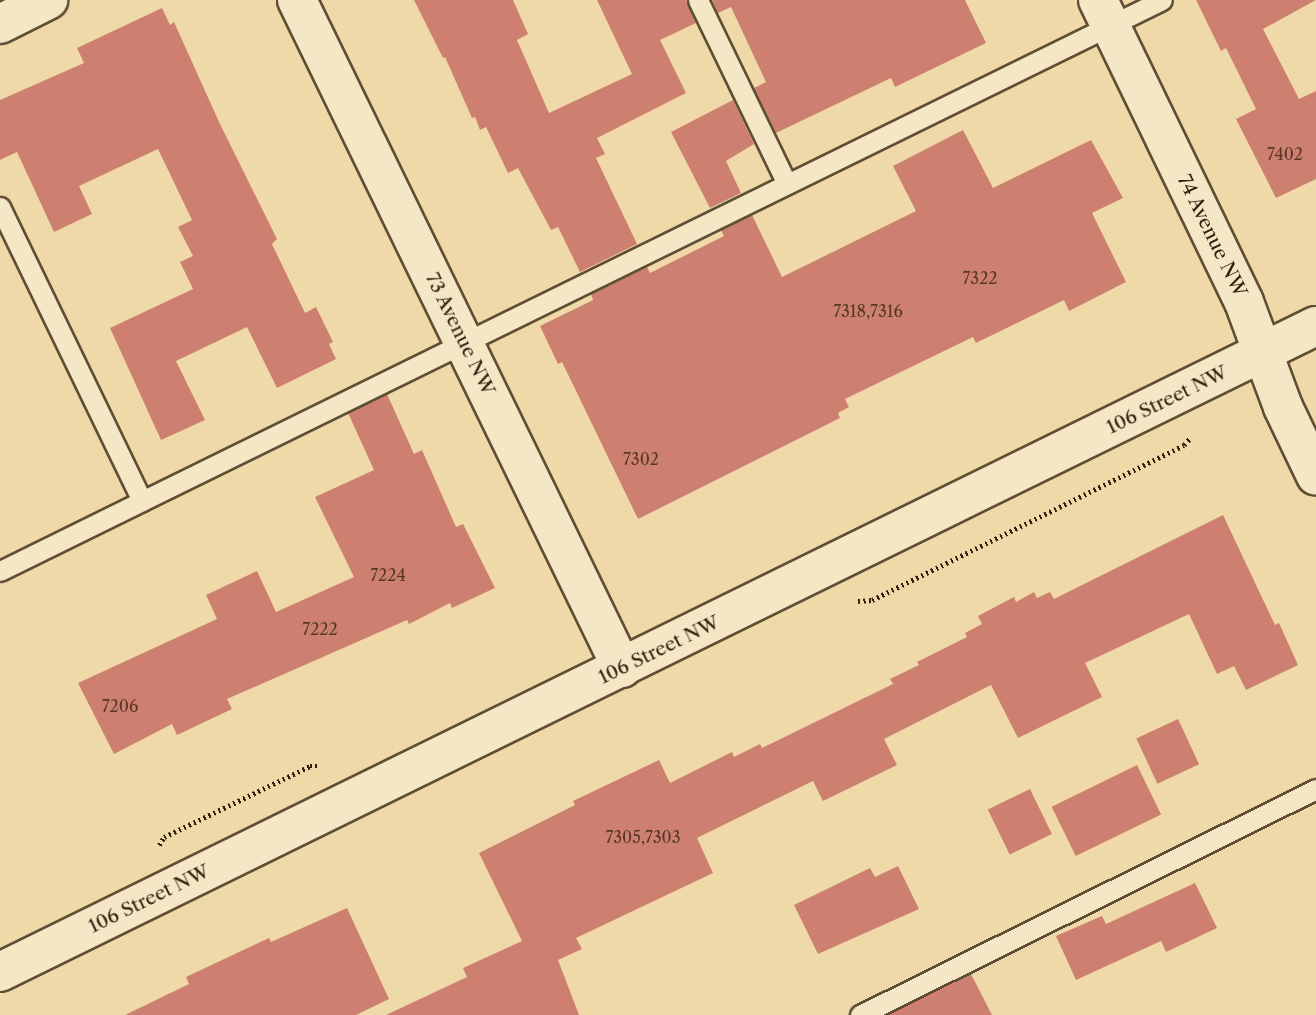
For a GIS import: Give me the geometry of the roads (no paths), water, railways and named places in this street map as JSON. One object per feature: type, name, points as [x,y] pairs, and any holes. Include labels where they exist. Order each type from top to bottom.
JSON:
[{"type":"street","points":[[0,24],[48,0]]},
{"type":"street","name":"73 Avenue NW","points":[[297,0],[622,668]]},
{"type":"street","name":"74 Avenue NW","points":[[1104,13],[1244,302],[1283,407],[1316,476]]},
{"type":"street","name":"106 Street NW","points":[[0,972],[1316,326]]},
{"type":"lane","points":[[698,0],[787,184]]},
{"type":"lane","points":[[0,571],[787,184],[1104,13],[1162,0]]},
{"type":"lane","points":[[0,207],[142,501]]},
{"type":"lane","points":[[860,1015],[1316,789]]}]
